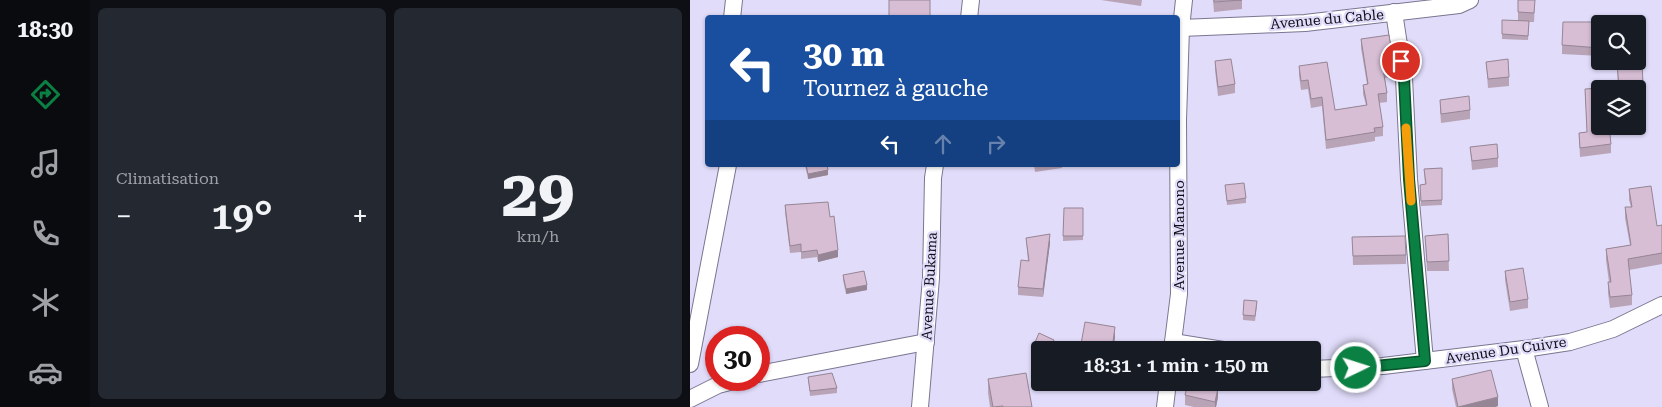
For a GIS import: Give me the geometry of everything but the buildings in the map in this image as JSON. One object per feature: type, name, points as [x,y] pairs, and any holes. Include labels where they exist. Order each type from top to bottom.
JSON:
[{"type":"street","points":[[732,15],[734,0]]},
{"type":"street","points":[[970,15],[971,0]]},
{"type":"street","name":"Avenue Manono","points":[[1180,59],[1184,0]]},
{"type":"street","name":"Avenue du Cable","points":[[1181,28],[1306,23],[1458,4],[1470,0]]},
{"type":"street","points":[[1394,12],[1404,78],[1409,179],[1425,361]]},
{"type":"street","points":[[690,364],[728,167]]},
{"type":"street","name":"Avenue Bukama","points":[[920,407],[931,278],[935,167]]},
{"type":"street","name":"Avenue Manono","points":[[1173,341],[1179,294],[1178,167]]},
{"type":"street","name":"Avenue Du Cuivre","points":[[1321,369],[1383,366],[1524,349],[1590,337],[1613,329],[1662,305]]},
{"type":"street","points":[[770,372],[926,342]]},
{"type":"street","points":[[1524,349],[1540,407]]},
{"type":"street","points":[[690,399],[706,391]]},
{"type":"street","points":[[1165,407],[1167,391]]},
{"type":"slow traffic","points":[[1406,128],[1411,201]]},
{"type":"route","points":[[1356,368],[1425,361],[1409,179],[1404,78],[1401,61]]}]
